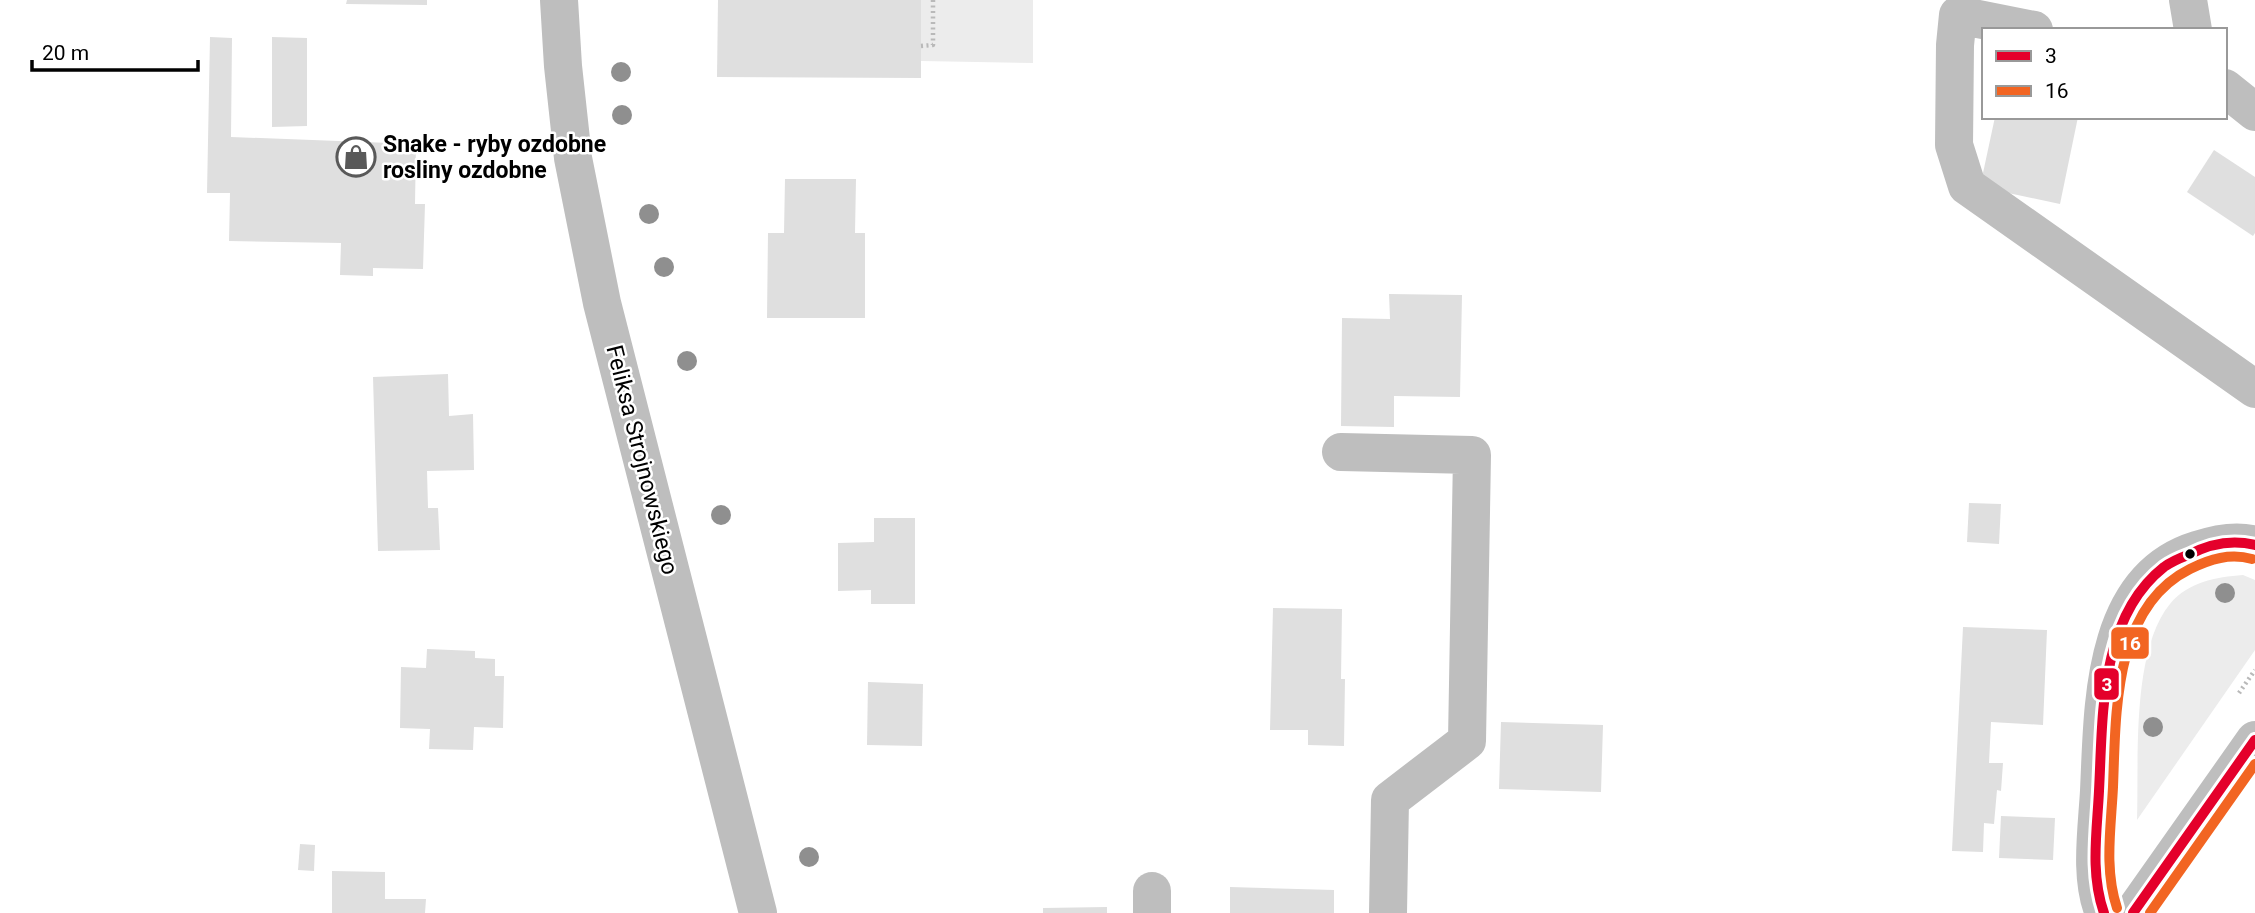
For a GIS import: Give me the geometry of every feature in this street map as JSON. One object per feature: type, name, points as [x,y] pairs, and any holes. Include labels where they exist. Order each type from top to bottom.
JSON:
[{"type":"street","name":"Feliksa Strojnowskiego","points":[[559,0],[573,158],[602,303],[758,913]]},
{"type":"street","points":[[2188,0],[2193,28]]},
{"type":"street","points":[[2024,28],[1958,15],[1954,145],[1967,186],[2255,389]]},
{"type":"street","points":[[2227,90],[2255,111]]},
{"type":"street","points":[[1341,452],[1472,455],[1467,741],[1390,800],[1388,913]]},
{"type":"street","points":[[2104,913],[2098,899],[2096,849],[2103,707],[2111,653],[2125,615],[2148,581],[2169,562],[2194,550],[2221,543],[2255,545]]},
{"type":"street","points":[[2133,913],[2255,740]]},
{"type":"path","points":[[921,46],[933,45],[933,0]]},
{"type":"shaded area","points":[[921,0],[1033,0],[1033,63],[921,61]]},
{"type":"shaded area","points":[[2243,575],[2255,580],[2255,650],[2137,820],[2138,738],[2143,677],[2157,624],[2170,604],[2185,590],[2213,579]]},
{"type":"building","points":[[347,0],[427,0],[427,5],[346,4]]},
{"type":"building","points":[[718,0],[921,0],[921,78],[717,77]]},
{"type":"building","points":[[210,37],[232,38],[231,137],[416,144],[415,204],[425,204],[423,269],[373,268],[373,276],[340,275],[341,243],[229,241],[230,193],[207,193]]},
{"type":"building","points":[[272,37],[307,38],[307,126],[272,127]]},
{"type":"building","points":[[1995,119],[2078,119],[2060,204],[1980,187]]},
{"type":"building","points":[[2214,150],[2255,177],[2253,236],[2187,192]]},
{"type":"building","points":[[785,179],[856,179],[855,233],[865,233],[865,318],[767,318],[768,233],[784,233]]},
{"type":"building","points":[[1389,294],[1462,295],[1460,397],[1394,396],[1394,427],[1341,426],[1342,318],[1390,319]]},
{"type":"building","points":[[448,374],[449,416],[473,414],[474,470],[427,471],[428,508],[438,508],[440,550],[378,551],[373,377]]},
{"type":"building","points":[[1969,503],[2001,504],[1999,544],[1967,542]]},
{"type":"building","points":[[874,518],[915,518],[915,604],[871,604],[871,590],[838,591],[838,543],[874,542]]},
{"type":"building","points":[[1273,608],[1342,609],[1344,746],[1308,745],[1308,730],[1270,730]]},
{"type":"building","points":[[1963,627],[2047,630],[2043,725],[1991,722],[1989,763],[2003,763],[2001,791],[1997,790],[1994,824],[1984,823],[1983,852],[1952,851]]},
{"type":"building","points":[[427,649],[475,651],[475,658],[495,659],[495,676],[504,676],[503,728],[474,727],[473,750],[429,749],[430,729],[400,728],[401,667],[426,668]]},
{"type":"building","points":[[868,682],[923,684],[922,746],[867,745]]},
{"type":"building","points":[[1501,722],[1603,725],[1601,792],[1499,789]]},
{"type":"building","points":[[2001,816],[2055,818],[2053,860],[1999,858]]},
{"type":"building","points":[[300,844],[315,845],[314,871],[298,870]]},
{"type":"building","points":[[332,871],[385,872],[385,899],[426,899],[425,913],[332,913]]},
{"type":"building","points":[[1230,887],[1334,890],[1334,913],[1230,913]]},
{"type":"building","points":[[1107,907],[1107,913],[1043,913],[1043,908]]},
{"type":"transit line","name":"3","points":[[2104,913],[2096,868],[2104,701],[2116,641],[2127,613],[2143,588],[2164,567],[2173,562],[2204,548],[2221,544],[2238,542],[2255,545]]},
{"type":"transit line","name":"16","points":[[2117,908],[2109,863],[2115,727],[2124,664],[2133,635],[2146,609],[2165,586],[2190,569],[2220,558],[2252,559]]},
{"type":"transit line","name":"3","points":[[2133,913],[2255,740]]},
{"type":"transit line","name":"16","points":[[2150,913],[2255,764]]},
{"type":"place","name":"Snake - ryby ozdobne rosliny ozdobne","points":[[356,157]]}]
